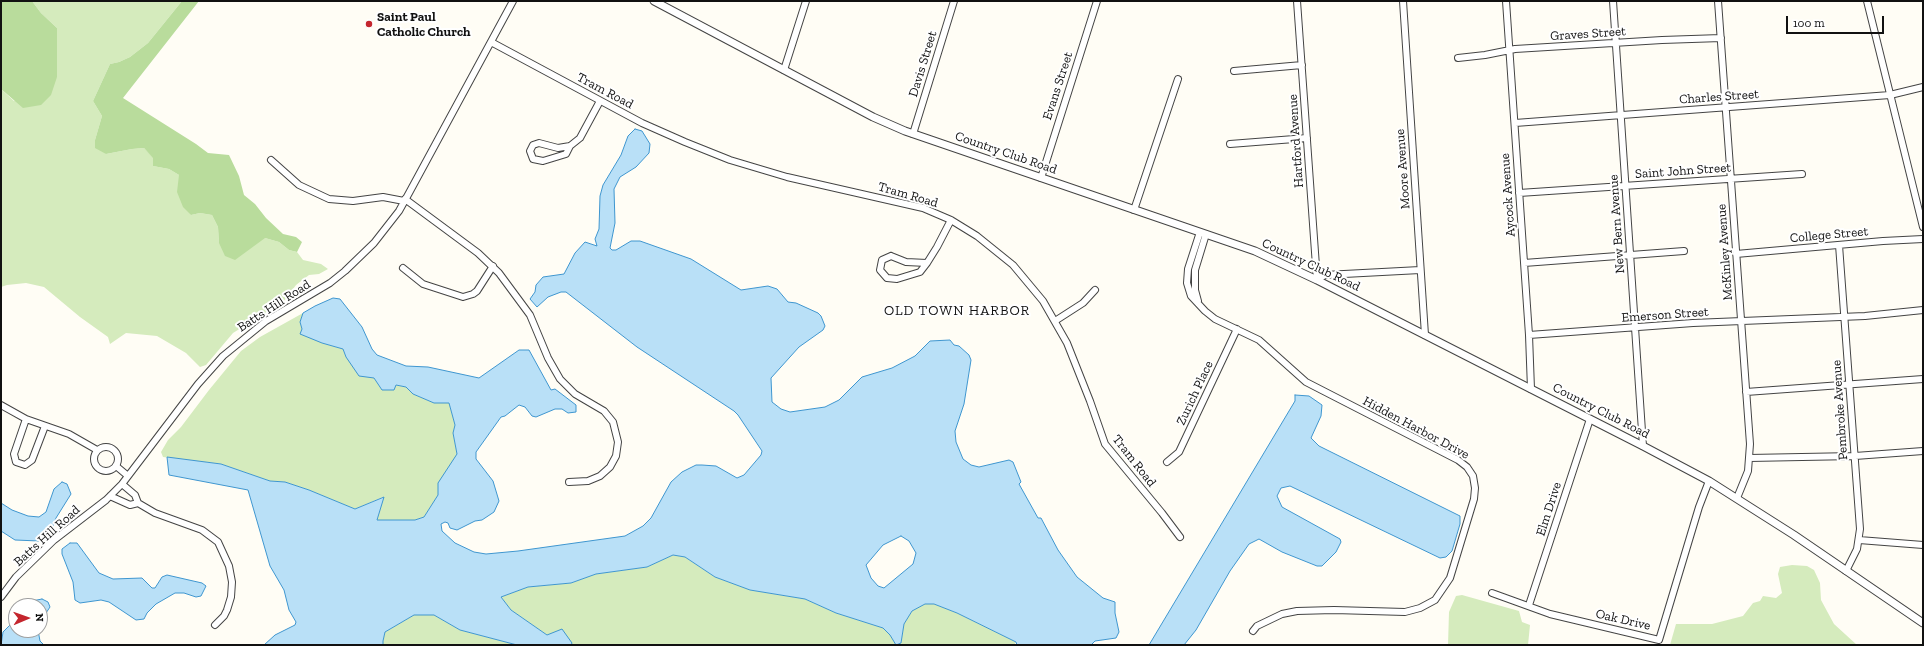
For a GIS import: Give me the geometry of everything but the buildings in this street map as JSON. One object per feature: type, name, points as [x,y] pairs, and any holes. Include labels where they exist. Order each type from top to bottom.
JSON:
[{"type":"street","name":"Batts Hill Road","points":[[1,597],[16,578],[54,540],[110,496],[122,484],[198,384],[223,356],[251,332],[315,293],[345,271],[374,243],[405,200],[513,1]]},
{"type":"street","name":"Country Club Road","points":[[654,1],[873,118],[912,134],[1255,251],[1318,280],[1643,446],[1737,498],[1923,623]]},
{"type":"street","points":[[784,70],[806,1]]},
{"type":"street","name":"Davis Street","points":[[912,134],[954,1]]},
{"type":"street","name":"Evans Street","points":[[1040,178],[1097,1]]},
{"type":"street","name":"Hartford Avenue","points":[[1297,1],[1318,280]]},
{"type":"street","name":"Moore Avenue","points":[[1403,1],[1425,335]]},
{"type":"street","name":"Aycock Avenue","points":[[1506,1],[1529,335],[1531,389]]},
{"type":"street","name":"New Bern Avenue","points":[[1613,1],[1643,446]]},
{"type":"street","name":"McKinley Avenue","points":[[1718,1],[1746,392],[1749,458],[1746,477],[1737,498]]},
{"type":"street","points":[[1867,1],[1893,113],[1923,226]]},
{"type":"street","name":"Graves Street","points":[[1458,58],[1485,56],[1509,50],[1616,42],[1721,38]]},
{"type":"street","name":"Tram Road","points":[[491,42],[647,125],[736,162],[787,177],[908,204],[951,220],[978,236],[1013,265],[1034,288],[1055,321],[1079,371],[1105,444],[1180,537]]},
{"type":"street","points":[[1234,72],[1302,65]]},
{"type":"street","points":[[1134,210],[1178,79]]},
{"type":"street","name":"Charles Street","points":[[1515,123],[1890,95],[1923,87]]},
{"type":"street","points":[[570,146],[558,148],[539,142],[533,145],[530,151],[533,159],[543,161],[566,154],[570,146],[580,138],[600,101]]},
{"type":"street","points":[[1230,144],[1307,138]]},
{"type":"street","points":[[271,160],[299,185],[319,196],[329,199],[347,201],[383,197],[405,200],[478,253],[493,266],[508,283],[530,315],[548,358],[560,378],[575,394],[604,411],[615,427],[618,435],[617,450],[610,467],[600,476],[588,481],[569,482]]},
{"type":"street","name":"Saint John Street","points":[[1519,193],[1802,174]]},
{"type":"street","points":[[927,263],[906,262],[891,256],[882,260],[880,270],[887,278],[897,279],[920,272],[927,263],[951,220]]},
{"type":"street","name":"Hidden Harbor Drive","points":[[1203,233],[1188,269],[1187,283],[1191,296],[1205,311],[1215,319],[1265,344],[1306,382],[1458,460],[1467,467],[1473,476],[1476,488],[1450,578],[1435,600],[1420,608],[1405,612],[1334,610],[1290,612],[1282,614],[1257,626],[1253,631]]},
{"type":"street","name":"College Street","points":[[1736,254],[1923,239]]},
{"type":"street","name":"Pembroke Avenue","points":[[1840,245],[1860,528],[1857,549],[1846,571]]},
{"type":"street","points":[[1524,263],[1684,251]]},
{"type":"street","points":[[403,268],[423,284],[463,297],[477,291],[493,266]]},
{"type":"street","points":[[1318,280],[1325,275],[1420,270]]},
{"type":"street","points":[[1055,321],[1083,303],[1095,290]]},
{"type":"street","name":"Emerson Street","points":[[1529,335],[1635,327],[1845,317],[1923,310]]},
{"type":"street","name":"Zurich Place","points":[[1167,462],[1179,452],[1237,329]]},
{"type":"street","points":[[1746,392],[1826,387],[1849,383],[1923,379]]},
{"type":"street","points":[[1,405],[26,419],[69,434],[97,450]]},
{"type":"street","points":[[26,419],[14,454],[16,462],[25,465],[32,460],[45,426]]},
{"type":"street","name":"Elm Drive","points":[[1529,605],[1590,419]]},
{"type":"street","points":[[104,446],[116,451],[118,458],[116,466],[110,471],[98,469],[94,462],[94,454],[97,450],[104,446]]},
{"type":"street","points":[[1749,458],[1855,456],[1923,451]]},
{"type":"street","points":[[116,466],[128,476]]},
{"type":"street","name":"Oak Drive","points":[[1492,593],[1529,605],[1550,614],[1659,640],[1708,482]]},
{"type":"street","points":[[122,484],[135,495],[138,503],[155,513],[202,530],[218,542],[229,566],[232,582],[231,597],[227,610],[224,616],[215,625]]},
{"type":"street","points":[[110,496],[130,505],[138,503]]},
{"type":"street","points":[[1859,540],[1923,545]]},
{"type":"green space","points":[[1,1],[32,1],[41,13],[57,28],[57,77],[51,95],[41,105],[23,108],[1,89]]},
{"type":"green space","points":[[32,1],[182,1],[148,43],[130,57],[110,64],[93,101],[102,116],[95,140],[106,154],[144,148],[154,158],[153,166],[169,169],[179,175],[179,180],[191,215],[200,213],[212,215],[218,227],[219,243],[265,238],[279,242],[289,250],[297,252],[303,260],[321,264],[328,269],[319,274],[309,275],[296,285],[284,301],[233,333],[206,365],[200,367],[186,353],[157,336],[126,333],[110,344],[108,337],[80,317],[44,287],[26,283],[1,287],[1,89],[14,101],[57,77],[57,28],[41,13]]},
{"type":"green space","points":[[182,1],[199,1],[123,98],[208,153],[229,155],[239,176],[244,195],[255,204],[266,218],[283,234],[296,237],[302,242],[297,252],[289,250],[279,242],[265,238],[235,260],[225,256],[219,243],[218,227],[212,215],[200,213],[191,215],[183,207],[177,192],[179,175],[169,169],[153,166],[153,158],[144,148],[106,154],[95,148],[95,140],[102,116],[93,101],[110,64],[130,57],[148,43]]},
{"type":"green space","points":[[303,313],[300,322],[302,329],[322,343],[343,349],[346,357],[374,378],[382,390],[396,385],[406,387],[413,394],[434,403],[449,403],[455,425],[453,433],[457,454],[439,489],[438,495],[424,517],[415,520],[377,520],[383,497],[355,509],[309,490],[285,482],[270,481],[221,464],[163,457],[161,452],[168,440],[181,427],[241,351],[260,337]]},
{"type":"green space","points":[[673,555],[685,557],[715,577],[750,590],[805,599],[836,613],[883,628],[890,635],[896,645],[571,645],[572,643],[547,635],[511,610],[501,597],[528,587],[571,583],[596,574],[647,567]]},
{"type":"green space","points":[[1792,565],[1807,566],[1814,570],[1820,583],[1821,600],[1834,624],[1857,645],[1670,645],[1676,624],[1712,624],[1743,616],[1753,603],[1760,601],[1763,596],[1776,598],[1782,593],[1778,574],[1780,567]]},
{"type":"green space","points":[[1462,595],[1519,611],[1522,622],[1530,625],[1528,645],[1448,645],[1449,612],[1456,596]]},
{"type":"green space","points":[[925,604],[934,604],[957,613],[1016,642],[1014,645],[897,645],[901,643],[904,624],[912,611]]},
{"type":"green space","points":[[414,615],[434,615],[460,630],[517,645],[383,645],[385,632]]},
{"type":"water","points":[[635,129],[642,131],[650,144],[649,153],[636,167],[620,177],[614,189],[615,223],[610,248],[612,250],[616,250],[631,241],[640,241],[691,259],[741,290],[768,286],[777,289],[788,302],[796,303],[818,313],[821,316],[825,326],[823,330],[799,347],[771,378],[772,402],[781,409],[790,412],[825,407],[839,400],[862,377],[892,368],[915,356],[930,341],[950,340],[954,345],[959,346],[969,355],[971,360],[964,404],[955,431],[956,442],[963,459],[971,465],[979,467],[1009,460],[1013,462],[1021,482],[1019,484],[1038,518],[1041,518],[1058,550],[1077,577],[1103,598],[1115,602],[1115,613],[1119,632],[1116,638],[1095,641],[1091,645],[1017,645],[1016,642],[957,613],[934,604],[925,604],[912,611],[904,624],[901,643],[896,645],[890,635],[883,628],[836,613],[805,599],[750,590],[715,577],[685,557],[673,555],[647,567],[596,574],[571,583],[528,587],[501,597],[511,610],[547,635],[562,629],[572,643],[571,645],[517,645],[460,630],[434,615],[414,615],[385,632],[383,645],[264,645],[275,635],[295,625],[296,622],[289,610],[284,590],[270,566],[248,490],[169,475],[167,457],[221,464],[270,481],[285,482],[309,490],[355,509],[384,497],[377,520],[415,520],[424,517],[438,495],[438,483],[457,454],[453,433],[455,425],[449,403],[434,403],[413,394],[406,387],[396,385],[394,390],[382,390],[374,378],[359,376],[346,357],[343,349],[322,343],[300,334],[302,329],[300,322],[303,313],[333,298],[340,299],[362,327],[372,349],[377,355],[406,366],[428,367],[479,378],[519,350],[529,350],[551,390],[555,389],[576,405],[576,412],[568,413],[562,409],[555,409],[536,417],[532,416],[525,407],[519,405],[505,416],[501,417],[476,452],[476,459],[493,481],[499,501],[494,512],[482,520],[475,521],[457,530],[450,528],[448,523],[445,522],[441,524],[442,531],[455,543],[474,552],[486,554],[518,551],[625,536],[643,526],[651,518],[671,482],[682,472],[696,465],[716,466],[737,478],[744,475],[761,455],[762,451],[734,411],[637,347],[566,292],[561,292],[548,297],[537,307],[530,299],[535,292],[536,285],[543,277],[564,274],[575,253],[585,242],[597,246],[595,239],[599,229],[600,196],[603,185],[621,155],[628,136]],"holes":[[[901,536],[909,541],[916,553],[913,564],[884,588],[878,586],[871,578],[866,565],[883,545]]]},
{"type":"water","points":[[1295,395],[1309,396],[1322,405],[1321,416],[1311,438],[1319,446],[1460,516],[1460,524],[1452,551],[1446,557],[1440,558],[1290,486],[1281,488],[1277,496],[1282,507],[1340,539],[1341,542],[1336,552],[1322,566],[1317,566],[1282,552],[1259,539],[1249,544],[1230,571],[1196,630],[1184,645],[1149,645],[1295,401]]},
{"type":"water","points":[[62,482],[67,484],[71,494],[56,518],[49,536],[39,541],[15,540],[1,531],[1,503],[12,510],[28,516],[39,517],[46,512],[54,489]]},
{"type":"water","points":[[70,543],[77,543],[99,573],[113,579],[142,578],[152,588],[155,588],[162,577],[167,575],[202,583],[206,586],[201,596],[196,597],[184,593],[175,593],[156,604],[147,613],[144,619],[136,620],[109,602],[101,600],[80,603],[75,600],[73,582],[62,554],[62,549]]},
{"type":"water","points":[[8,627],[8,638],[39,638],[44,645],[1,645],[3,632]]},
{"type":"place","name":"Saint Paul Catholic Church","points":[[369,24]]},
{"type":"district","name":"OLD TOWN HARBOR","points":[[957,311]]}]
